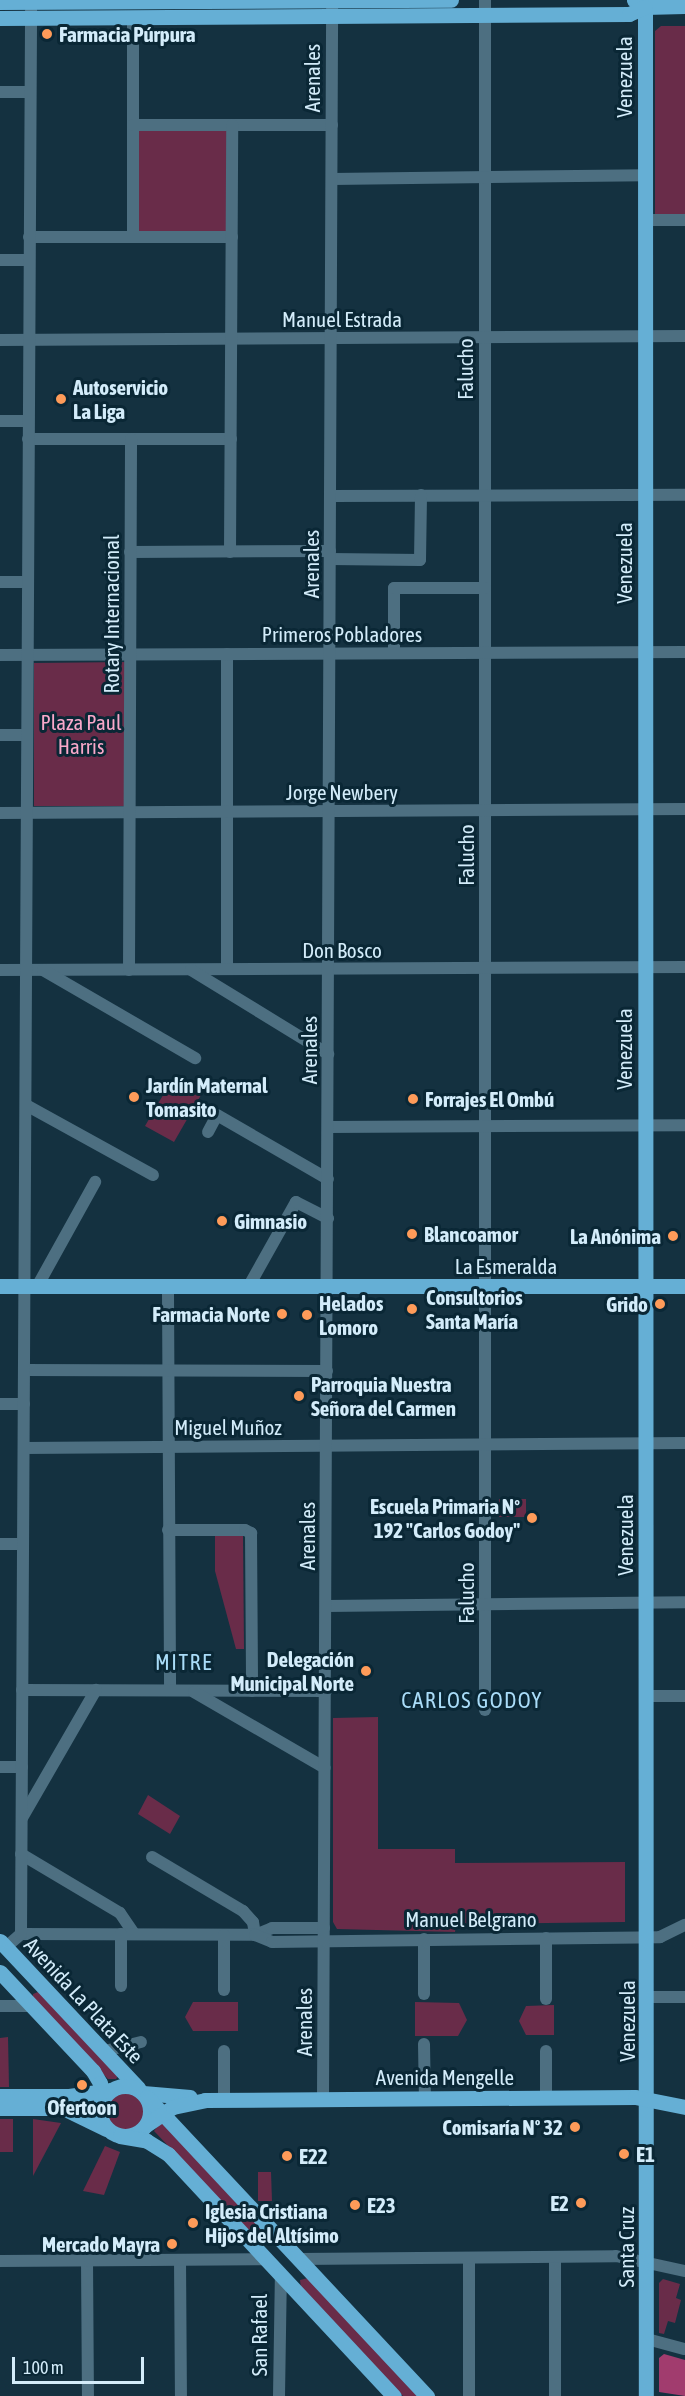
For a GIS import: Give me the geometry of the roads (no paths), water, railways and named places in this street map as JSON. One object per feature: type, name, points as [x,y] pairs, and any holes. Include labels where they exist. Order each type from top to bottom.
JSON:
[{"type":"main road","points":[[0,18],[133,17],[451,0]]},
{"type":"main road","points":[[0,2],[332,5],[632,14],[642,2],[685,6]]},
{"type":"main road","name":"Venezuela","points":[[642,2],[645,175],[645,1444],[648,2098]]},
{"type":"main road","name":"La Esmeralda","points":[[0,1296],[29,1289],[310,1283],[327,1287],[685,1287]]},
{"type":"main road","name":"La Esmeralda","points":[[0,1286],[168,1294],[311,1292],[327,1287]]},
{"type":"main road","name":"Avenida La Plata Este","points":[[3,1944],[427,2396]]},
{"type":"main road","name":"Avenida La Plata Este","points":[[0,1972],[93,2071],[104,2095]]},
{"type":"main road","points":[[17,1990],[30,1990],[33,1976]]},
{"type":"main road","points":[[0,2096],[104,2095],[124,2085],[142,2093],[150,2111],[146,2125],[136,2133],[115,2133],[101,2120],[104,2095]]},
{"type":"main road","name":"Avenida Mengelle","points":[[142,2093],[205,2100],[648,2098],[685,2107]]},
{"type":"main road","name":"Santa Cruz","points":[[646,2396],[648,2098]]},
{"type":"main road","name":"Avenida Mengelle","points":[[146,2125],[162,2113],[180,2104],[205,2100]]},
{"type":"main road","points":[[0,2108],[63,2108],[115,2133],[147,2141],[168,2154],[394,2396]]},
{"type":"main road","points":[[267,2259],[265,2253],[268,2243],[276,2241],[285,2244]]},
{"type":"main road","points":[[281,2274],[297,2275],[300,2268],[298,2259]]},
{"type":"street","points":[[3,1944],[21,1934],[24,1370],[29,1289],[26,970],[30,18],[33,1]]},
{"type":"street","name":"Arenales","points":[[324,2099],[332,5]]},
{"type":"street","name":"Falucho","points":[[485,8],[486,1710]]},
{"type":"street","points":[[133,17],[133,237]]},
{"type":"street","points":[[0,92],[30,92]]},
{"type":"street","points":[[133,125],[332,125]]},
{"type":"street","points":[[230,552],[232,125]]},
{"type":"street","points":[[332,179],[645,175]]},
{"type":"street","points":[[645,220],[685,220]]},
{"type":"street","points":[[29,237],[231,237]]},
{"type":"street","points":[[0,260],[29,260]]},
{"type":"street","name":"Manuel Estrada","points":[[0,340],[685,336]]},
{"type":"street","points":[[0,421],[28,421]]},
{"type":"street","name":"Rotary Internacional","points":[[129,969],[131,439]]},
{"type":"street","points":[[28,440],[231,439]]},
{"type":"street","points":[[130,552],[230,552],[420,560],[421,495]]},
{"type":"street","points":[[330,496],[685,495]]},
{"type":"street","points":[[0,582],[28,582]]},
{"type":"street","points":[[394,653],[394,588],[485,588]]},
{"type":"street","name":"Primeros Pobladores","points":[[0,655],[685,652]]},
{"type":"street","points":[[227,654],[227,969]]},
{"type":"street","points":[[0,735],[27,735]]},
{"type":"street","name":"Jorge Newbery","points":[[0,813],[685,809]]},
{"type":"street","name":"Don Bosco","points":[[0,970],[685,968]]},
{"type":"street","points":[[189,969],[328,1054]]},
{"type":"street","points":[[43,970],[195,1059]]},
{"type":"street","points":[[26,1104],[153,1175]]},
{"type":"street","points":[[208,1132],[217,1115],[328,1179]]},
{"type":"street","points":[[328,1127],[685,1125]]},
{"type":"street","points":[[29,1289],[95,1182]]},
{"type":"street","points":[[250,1284],[296,1202],[328,1218]]},
{"type":"street","points":[[168,1294],[170,1690]]},
{"type":"street","points":[[24,1370],[327,1371]]},
{"type":"street","points":[[0,1404],[24,1404]]},
{"type":"street","name":"Miguel Muñoz","points":[[24,1448],[685,1443]]},
{"type":"street","points":[[168,1530],[245,1530],[250,1533],[252,1691]]},
{"type":"street","points":[[0,1544],[23,1544]]},
{"type":"street","points":[[326,1606],[685,1602]]},
{"type":"street","points":[[22,1690],[326,1691]]},
{"type":"street","points":[[21,1819],[96,1690]]},
{"type":"street","points":[[192,1690],[325,1768]]},
{"type":"street","points":[[646,1696],[685,1696]]},
{"type":"street","points":[[0,1767],[22,1767]]},
{"type":"street","points":[[21,1854],[120,1913],[128,1934],[121,1986]]},
{"type":"street","points":[[152,1857],[243,1911],[253,1922],[255,1935]]},
{"type":"street","name":"Manuel Belgrano","points":[[21,1934],[255,1935],[272,1942],[324,1934],[424,1939],[647,1938],[667,1936],[685,1924]]},
{"type":"street","points":[[224,1935],[224,1990]]},
{"type":"street","points":[[546,1938],[546,2000]]},
{"type":"street","points":[[424,1939],[424,1994]]},
{"type":"street","points":[[648,1997],[685,1997]]},
{"type":"street","points":[[0,2006],[32,2006]]},
{"type":"street","points":[[105,2051],[141,2042]]},
{"type":"street","points":[[424,2044],[425,2098]]},
{"type":"street","points":[[546,2050],[546,2098]]},
{"type":"street","points":[[224,2051],[224,2100]]},
{"type":"street","points":[[298,2259],[616,2256],[685,2271]]},
{"type":"street","points":[[555,2257],[555,2396]]},
{"type":"street","points":[[469,2258],[469,2396]]},
{"type":"street","points":[[0,2261],[267,2259]]},
{"type":"street","points":[[87,2260],[88,2396]]},
{"type":"street","points":[[180,2260],[181,2396]]},
{"type":"street","name":"San Rafael","points":[[279,2396],[281,2274]]},
{"type":"street","points":[[647,2339],[685,2349]]},
{"type":"place","name":"Farmacia Púrpura","points":[[47,34]]},
{"type":"place","name":"Autoservicio La Liga","points":[[61,399]]},
{"type":"place","name":"Jardín Maternal Tomasito","points":[[134,1097]]},
{"type":"place","name":"Forrajes El Ombú","points":[[413,1099]]},
{"type":"place","name":"Gimnasio","points":[[222,1221]]},
{"type":"place","name":"Blancoamor","points":[[412,1234]]},
{"type":"place","name":"La Anónima","points":[[673,1236]]},
{"type":"place","name":"Grido","points":[[660,1304]]},
{"type":"place","name":"Consultorios Santa María","points":[[412,1309]]},
{"type":"place","name":"Farmacia Norte","points":[[282,1314]]},
{"type":"place","name":"Helados Lomoro","points":[[307,1315]]},
{"type":"place","name":"Parroquia Nuestra Señora del Carmen","points":[[299,1396]]},
{"type":"place","name":"Escuela Primaria N° 192 \"Carlos Godoy\"","points":[[532,1518]]},
{"type":"place","name":"Delegación Municipal Norte","points":[[366,1671]]},
{"type":"place","name":"Ofertoon","points":[[82,2085]]},
{"type":"place","name":"Comisaría Nº 32","points":[[575,2127]]},
{"type":"place","name":"E1","points":[[624,2154]]},
{"type":"place","name":"E22","points":[[287,2156]]},
{"type":"place","name":"E2","points":[[581,2203]]},
{"type":"place","name":"E23","points":[[355,2205]]},
{"type":"place","name":"Iglesia Cristiana Hijos del Altísimo","points":[[193,2223]]},
{"type":"place","name":"Mercado Mayra","points":[[172,2244]]},
{"type":"district","name":"MITRE","points":[[184,1663]]},
{"type":"district","name":"CARLOS GODOY","points":[[472,1701]]},
{"type":"park label","name":"Plaza Paul Harris","points":[[81,734]]}]
